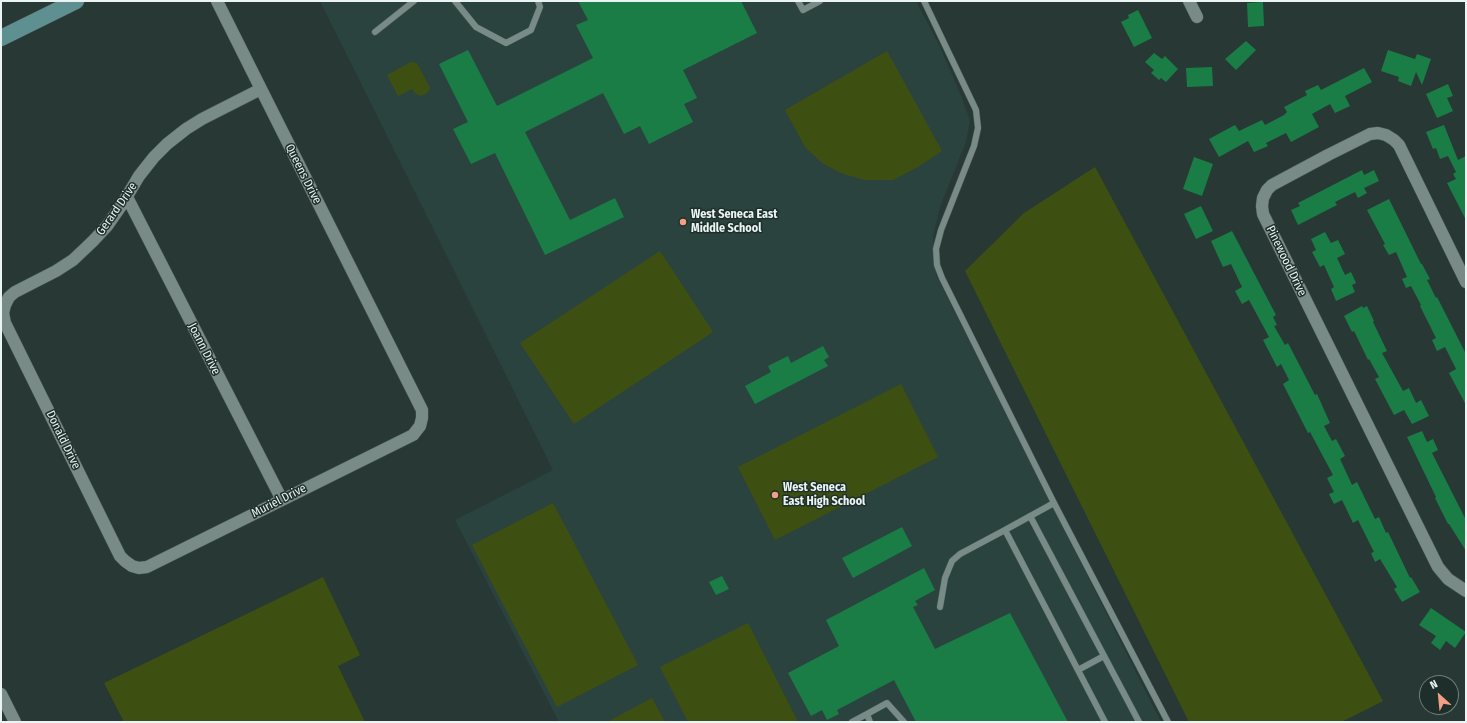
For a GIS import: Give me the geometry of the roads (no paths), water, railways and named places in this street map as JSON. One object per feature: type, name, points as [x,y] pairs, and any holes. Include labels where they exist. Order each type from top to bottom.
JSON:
[{"type":"main road","points":[[1,38],[76,1]]},
{"type":"street","name":"Queens Drive","points":[[217,1],[390,347]]},
{"type":"street","points":[[1189,1],[1197,17]]},
{"type":"street","name":"Gerard Drive","points":[[36,386],[4,323],[3,313],[5,305],[10,298],[15,292],[43,278],[73,260],[93,241],[107,226],[127,197],[139,176],[154,157],[167,144],[202,119],[261,89]]},
{"type":"street","name":"Pinewood Drive","points":[[1466,282],[1399,146],[1394,140],[1386,135],[1378,133],[1370,134],[1328,155],[1272,185],[1267,190],[1263,198],[1263,214],[1438,567],[1448,579],[1466,591]]},
{"type":"street","name":"Joann Drive","points":[[127,197],[282,500]]},
{"type":"street","name":"Muriel Drive","points":[[90,495],[120,556],[132,566],[139,568],[147,567],[413,435],[420,426],[422,410],[390,347]]},
{"type":"street","name":"Donald Drive","points":[[36,386],[90,495]]},
{"type":"street","points":[[1,694],[16,722]]},
{"type":"lane","points":[[375,32],[414,1]]},
{"type":"lane","points":[[455,1],[476,27],[506,43],[531,30],[540,8],[538,1]]},
{"type":"lane","points":[[798,1],[803,10],[820,1]]},
{"type":"lane","points":[[924,1],[976,110],[978,128],[974,146],[941,230],[936,249],[937,265],[945,285],[1054,503],[1168,722]]},
{"type":"lane","points":[[940,607],[945,578],[952,561],[960,554],[1054,503]]},
{"type":"lane","points":[[1030,516],[1139,722]]},
{"type":"lane","points":[[1005,530],[1105,722]]},
{"type":"lane","points":[[1078,670],[1104,656]]},
{"type":"lane","points":[[852,722],[887,703],[904,722]]},
{"type":"lane","points":[[866,714],[870,722]]},
{"type":"place","name":"West Seneca East Middle School","points":[[683,222]]},
{"type":"place","name":"West Seneca East High School","points":[[775,495]]}]
